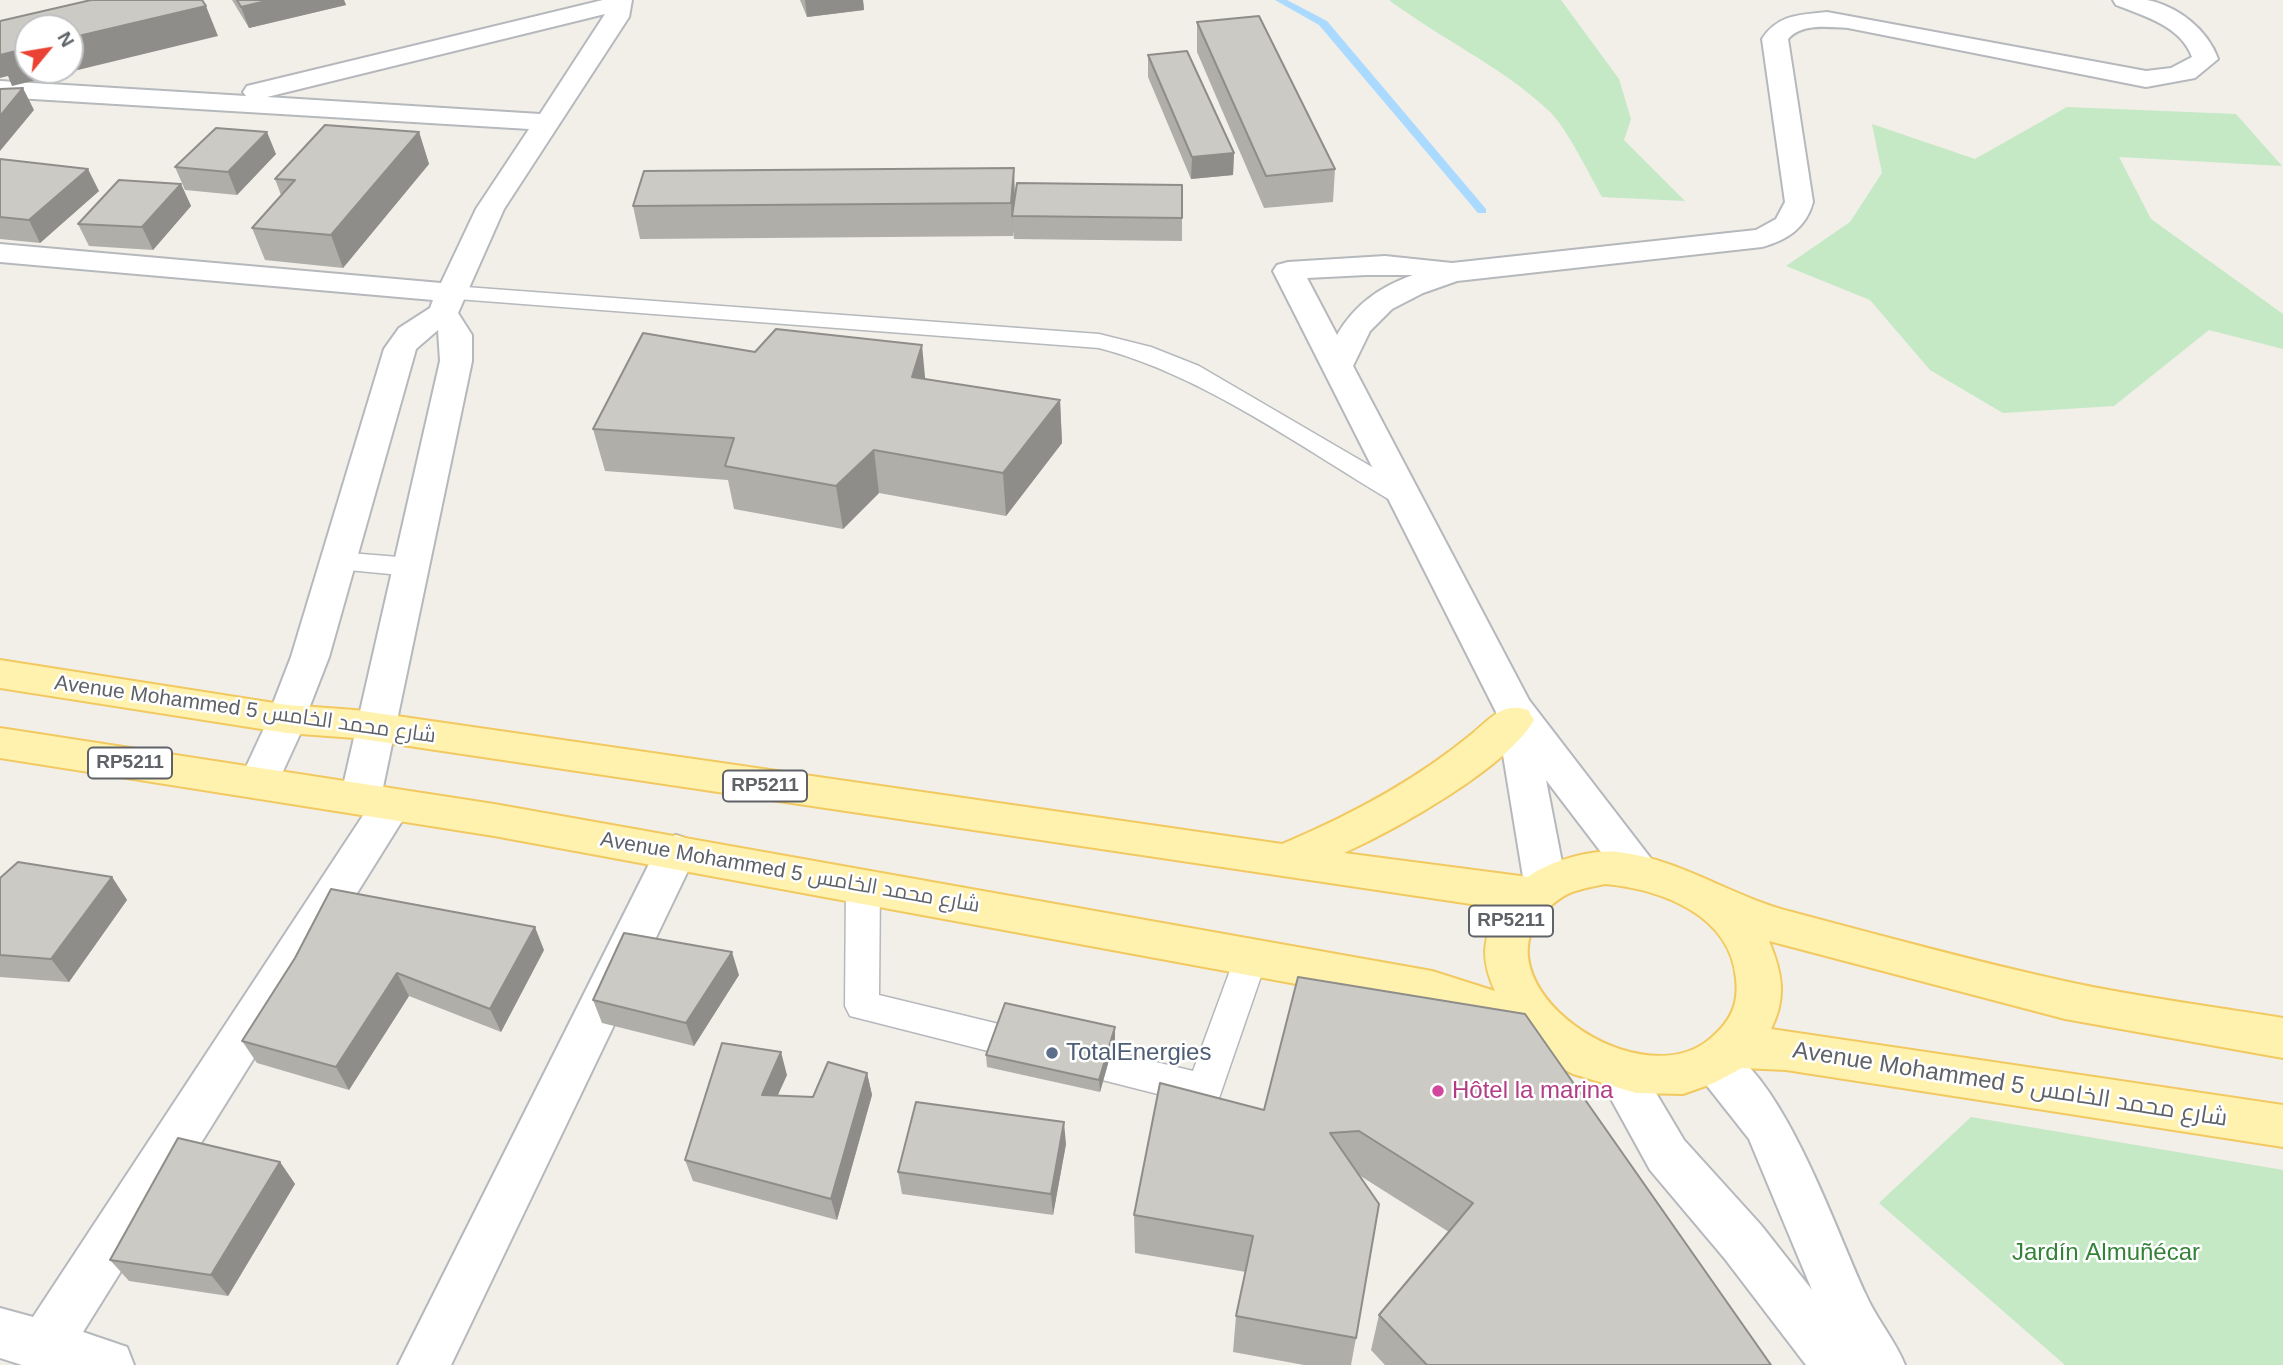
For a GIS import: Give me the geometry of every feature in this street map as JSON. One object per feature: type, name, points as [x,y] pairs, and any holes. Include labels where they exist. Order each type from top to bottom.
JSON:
[{"type":"main road","name":"Avenue Mohammed 5 شارع محمد الخامس","points":[[0,674],[288,719],[377,727],[1464,888],[1538,888]]},
{"type":"main road","points":[[1286,861],[1355,832],[1417,798],[1469,761],[1514,715]]},
{"type":"main road","name":"Avenue Mohammed 5 شارع محمد الخامس","points":[[0,743],[259,782],[676,852],[1432,990],[1492,1009],[1568,1049]]},
{"type":"main road","name":"RP5211","points":[[1711,901],[1744,938],[1755,959],[1762,991],[1756,1022],[1727,1055],[1687,1073],[1653,1076],[1618,1070],[1568,1049],[1534,1021],[1513,988],[1505,953],[1511,920],[1538,888],[1584,869],[1638,869],[1676,881],[1711,901],[1784,928],[2065,1000],[2283,1038]]},
{"type":"main road","name":"Avenue Mohammed 5 شارع محمد الخامس","points":[[1727,1055],[1786,1050],[2283,1126]]},
{"type":"street","points":[[1337,367],[1347,341],[1362,317],[1385,299],[1411,285],[1453,272],[1762,238],[1785,228],[1796,216],[1799,202],[1775,40],[1780,31],[1793,23],[1826,19],[1883,25],[2146,79],[2185,74],[2193,71],[2205,59],[2203,48],[2190,33],[2172,21],[2124,0]]},
{"type":"street","points":[[216,102],[620,2],[617,17],[490,209],[448,303],[410,335],[400,349],[310,657],[288,719],[259,782]]},
{"type":"street","points":[[0,89],[546,122]]},
{"type":"street","points":[[0,253],[448,303]]},
{"type":"street","points":[[1453,272],[1410,264],[1288,271],[1514,715],[1638,869]]},
{"type":"street","points":[[108,1365],[22,1340],[375,802],[377,727],[458,348],[448,303]]},
{"type":"street","points":[[1514,715],[1538,888]]},
{"type":"street","points":[[424,1365],[676,852]]},
{"type":"street","points":[[1727,1055],[1767,1126],[1849,1316],[1879,1365]]},
{"type":"street","points":[[1618,1070],[1667,1155],[1743,1242],[1839,1365]]},
{"type":"lane","points":[[448,303],[1099,341],[1142,352],[1190,371],[1404,497]]},
{"type":"lane","points":[[337,561],[411,568]]},
{"type":"lane","points":[[863,886],[862,1006],[1205,1090],[1251,956]]},
{"type":"green space","points":[[1389,0],[1561,0],[1619,79],[1631,119],[1624,140],[1685,201],[1602,197],[1570,138],[1548,110],[1491,66]]},
{"type":"green space","points":[[2067,107],[2236,114],[2282,166],[2119,157],[2151,219],[2283,314],[2283,349],[2209,330],[2114,406],[2003,413],[1930,370],[1870,300],[1786,266],[1850,222],[1882,173],[1872,124],[1975,159]]},
{"type":"green space","name":"Jardín Almuñécar","points":[[1971,1117],[2283,1170],[2283,1365],[2065,1365],[1879,1203]]},
{"type":"building","points":[[91,0],[202,0],[206,6],[84,35],[84,14],[30,14]]},
{"type":"building","points":[[237,0],[270,0],[241,7]]},
{"type":"building","points":[[1259,16],[1335,169],[1266,176],[1197,22]]},
{"type":"building","points":[[14,18],[14,52],[0,55],[0,21]]},
{"type":"building","points":[[1187,51],[1234,153],[1192,157],[1148,55]]},
{"type":"building","points":[[23,88],[0,116],[0,89]]},
{"type":"building","points":[[325,125],[419,132],[331,235],[252,228],[295,180],[275,179]]},
{"type":"building","points":[[216,128],[267,132],[228,172],[175,167]]},
{"type":"building","points":[[0,159],[88,169],[29,220],[0,217]]},
{"type":"building","points":[[1014,168],[1011,203],[633,206],[644,171]]},
{"type":"building","points":[[119,180],[181,184],[142,227],[78,224]]},
{"type":"building","points":[[1017,183],[1182,185],[1182,218],[1012,216]]},
{"type":"building","points":[[776,329],[922,345],[912,377],[1060,400],[1003,473],[874,450],[836,486],[725,466],[734,438],[593,429],[643,333],[755,352]]},
{"type":"building","points":[[18,862],[112,877],[51,959],[0,955],[0,878]]},
{"type":"building","points":[[331,889],[535,927],[490,1009],[397,973],[336,1067],[242,1041],[295,958]]},
{"type":"building","points":[[624,933],[732,952],[686,1023],[593,1000]]},
{"type":"building","points":[[1298,977],[1525,1014],[1771,1365],[1427,1365],[1379,1315],[1473,1203],[1359,1131],[1330,1133],[1379,1204],[1356,1338],[1236,1316],[1253,1236],[1134,1215],[1160,1083],[1264,1110]]},
{"type":"building","name":"TotalEnergies","points":[[1005,1003],[1115,1027],[1099,1080],[986,1055]]},
{"type":"building","points":[[722,1043],[781,1052],[762,1095],[813,1097],[828,1062],[867,1073],[831,1199],[685,1160]]},
{"type":"building","points":[[916,1102],[1064,1122],[1051,1194],[898,1172]]},
{"type":"building","points":[[178,1138],[280,1162],[211,1275],[110,1260]]},
{"type":"waterway","points":[[1280,0],[1323,23],[1482,211]]},
{"type":"place","name":"TotalEnergies","points":[[1052,1053]]},
{"type":"place","name":"Hôtel la marina","points":[[1438,1091]]}]
